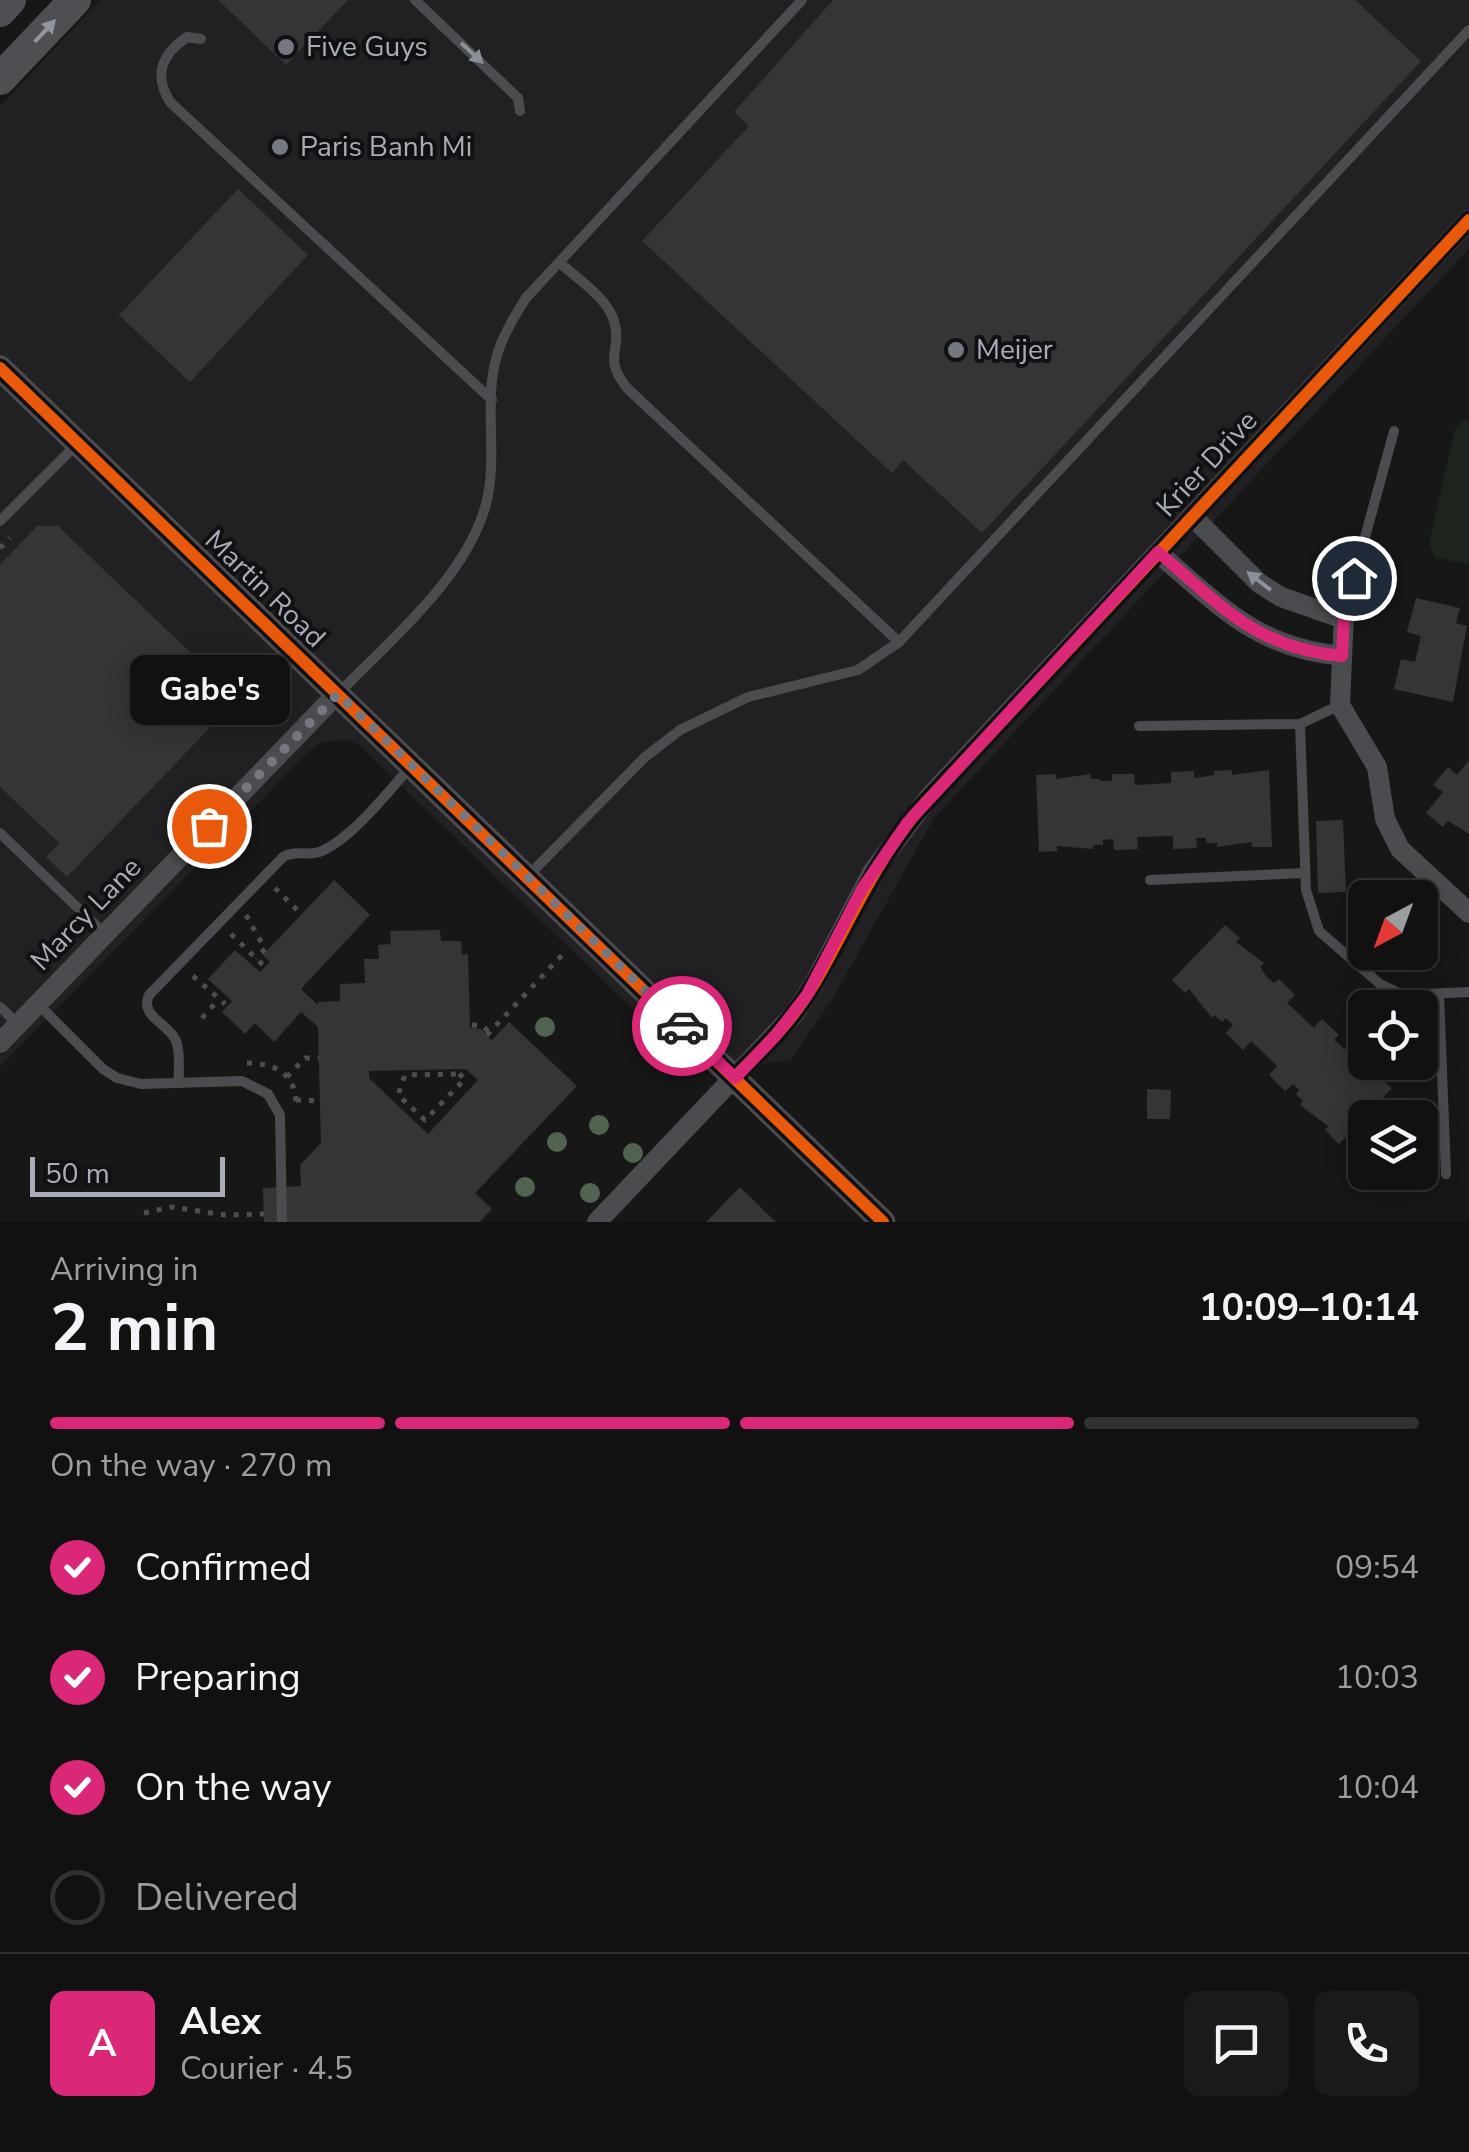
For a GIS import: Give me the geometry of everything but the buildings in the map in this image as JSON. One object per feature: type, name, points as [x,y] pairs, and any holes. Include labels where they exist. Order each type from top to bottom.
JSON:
[{"type":"main road","points":[[0,11],[10,0]]},
{"type":"main road","points":[[0,79],[75,0]]},
{"type":"street","name":"Krier Drive","points":[[597,1222],[776,1035],[807,995],[868,880],[908,822],[1469,220]]},
{"type":"street","name":"Martin Road","points":[[0,368],[882,1222]]},
{"type":"street","points":[[1192,516],[1259,583],[1281,597],[1344,617],[1340,705],[1377,767],[1385,820],[1400,849],[1469,912]]},
{"type":"street","points":[[1158,552],[1252,631],[1298,650],[1342,656]]},
{"type":"street","name":"Marcy Lane","points":[[0,1043],[338,694]]},
{"type":"lane","points":[[416,0],[518,98],[520,110]]},
{"type":"lane","points":[[338,694],[437,590],[468,549],[482,520],[490,488],[492,400],[498,354],[526,298],[802,0]]},
{"type":"lane","points":[[528,876],[646,757],[680,730],[748,697],[858,670],[899,642],[1469,30]]},
{"type":"lane","points":[[201,39],[188,37],[171,48],[164,60],[161,81],[170,102],[492,400]]},
{"type":"lane","points":[[559,262],[608,308],[616,329],[614,366],[628,390],[899,642]]},
{"type":"lane","points":[[1344,617],[1394,431]]},
{"type":"lane","points":[[2,516],[78,443]]},
{"type":"lane","points":[[1138,726],[1300,724],[1340,705]]},
{"type":"lane","points":[[1300,724],[1306,890],[1319,930],[1380,984],[1393,990]]},
{"type":"lane","points":[[179,1083],[176,1042],[150,1014],[146,1003],[149,995],[288,853],[324,851],[412,766]]},
{"type":"lane","points":[[0,833],[105,934]]},
{"type":"lane","points":[[1150,880],[1305,873]]},
{"type":"lane","points":[[1446,1174],[1438,994],[1469,992]]},
{"type":"lane","points":[[38,1004],[103,1069],[117,1078],[141,1084],[246,1082],[260,1088],[275,1102],[280,1116],[282,1218]]},
{"type":"lane","points":[[0,1007],[18,1024]]},
{"type":"path","points":[[263,877],[301,914]]},
{"type":"path","points":[[239,902],[265,949],[256,958]]},
{"type":"path","points":[[219,923],[265,967]]},
{"type":"path","points":[[472,1026],[483,1026],[488,1034],[564,953]]},
{"type":"path","points":[[180,963],[212,988],[222,1002],[202,1018]]},
{"type":"path","points":[[287,1077],[305,1058],[319,1058]]},
{"type":"path","points":[[405,1075],[468,1076],[425,1120],[416,1112],[398,1095],[405,1075]]},
{"type":"path","points":[[296,1100],[320,1101]]},
{"type":"path","points":[[410,1118],[416,1112]]},
{"type":"path","points":[[144,1213],[172,1207],[282,1218]]},
{"type":"shaded area","points":[[100,0],[1469,0],[1469,249],[934,818],[832,1000],[790,1061],[684,1071],[653,1029],[359,745],[346,739],[319,743],[306,754],[0,1067],[0,106]]},
{"type":"shaded area","points":[[1465,419],[1469,420],[1469,565],[1435,557],[1429,543],[1455,429]]},
{"type":"cycle path","points":[[735,1077],[806,997],[873,875],[916,813],[1469,220]]},
{"type":"cycle path","points":[[0,368],[883,1222]]},
{"type":"way so far","points":[[209,826],[338,694],[682,1026]]},
{"type":"place","name":"Five Guys","points":[[286,47]]},
{"type":"place","name":"Paris Banh Mi","points":[[280,147]]},
{"type":"place","name":"Meijer","points":[[956,350]]},
{"type":"place","name":"Gabe's","points":[[209,826]]},
{"type":"route","points":[[682,1026],[735,1078],[807,995],[862,889],[908,822],[1158,552],[1252,631],[1298,650],[1319,654],[1342,656],[1344,614],[1354,578]]}]
